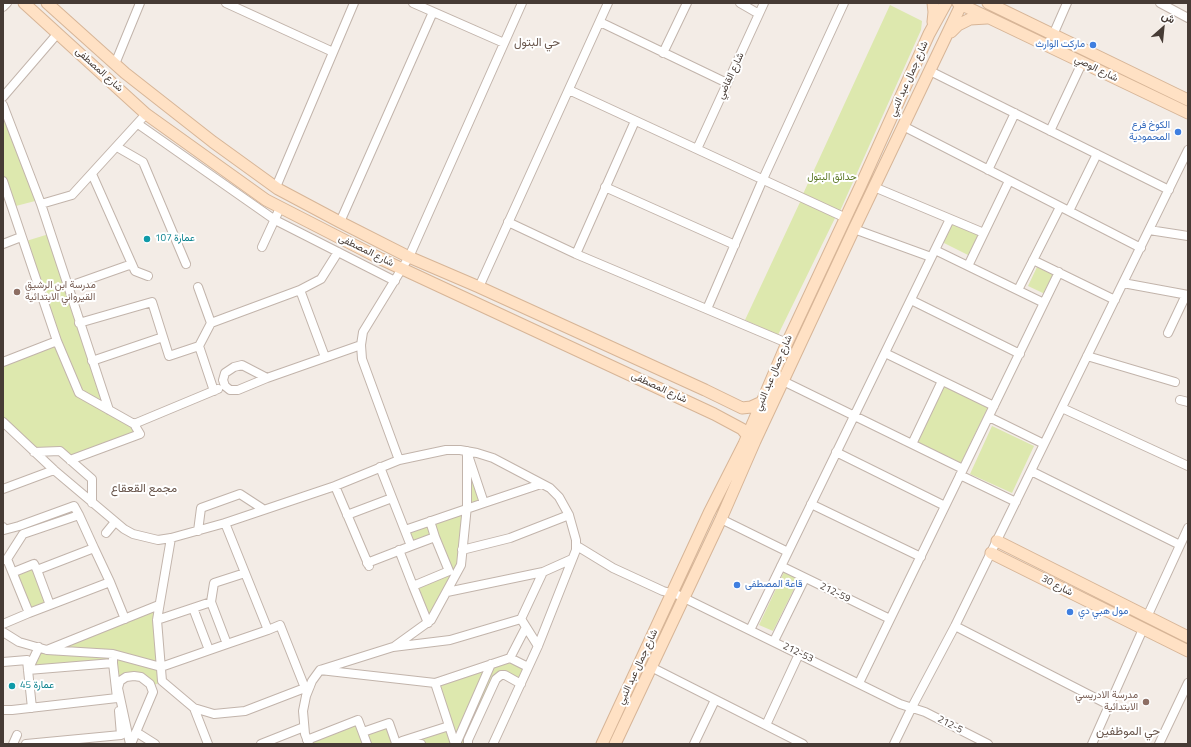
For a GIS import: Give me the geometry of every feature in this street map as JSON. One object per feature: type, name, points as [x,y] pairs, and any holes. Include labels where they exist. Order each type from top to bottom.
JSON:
[{"type":"street","points":[[3,7],[7,3]]},
{"type":"street","name":"شارع المصطفى","points":[[24,3],[146,114],[266,200],[381,259],[714,414],[742,429],[751,438]]},
{"type":"street","points":[[115,64],[140,3]]},
{"type":"street","points":[[226,3],[333,52]]},
{"type":"street","points":[[276,188],[354,3]]},
{"type":"street","points":[[413,3],[504,43]]},
{"type":"street","points":[[399,460],[362,359],[361,345],[363,332],[409,257],[522,3]]},
{"type":"street","points":[[479,287],[608,3]]},
{"type":"street","points":[[664,53],[687,3]]},
{"type":"street","points":[[740,3],[760,14]]},
{"type":"street","name":"شارع القاضي","points":[[697,149],[764,3]]},
{"type":"street","points":[[707,309],[763,179],[844,3]]},
{"type":"street","points":[[933,3],[933,27]]},
{"type":"street","points":[[1053,35],[1067,3]]},
{"type":"street","points":[[1160,3],[1188,18]]},
{"type":"street","name":"شارع المصطفى","points":[[50,4],[115,64],[213,142],[276,188],[409,257],[693,384],[742,408],[751,407],[762,402]]},
{"type":"street","name":"شارع جمال عبد النبي","points":[[615,744],[721,520],[770,382],[933,27],[958,4]]},
{"type":"street","name":"شارع جمال عبد النبي","points":[[602,744],[709,513],[782,384],[930,71],[948,32],[958,4]]},
{"type":"street","name":"شارع الوصي","points":[[958,4],[987,8],[1053,35],[1188,100]]},
{"type":"street","points":[[933,27],[938,23],[944,23],[948,27],[948,32],[964,21],[976,18],[987,8]]},
{"type":"street","name":"شارع الوصي","points":[[987,8],[1082,63],[1188,113]]},
{"type":"street","points":[[340,222],[433,12]]},
{"type":"street","points":[[600,22],[727,83]]},
{"type":"street","points":[[3,97],[58,33]]},
{"type":"street","points":[[1050,130],[1082,63]]},
{"type":"street","points":[[930,71],[1169,190]]},
{"type":"street","points":[[568,90],[846,218]]},
{"type":"street","points":[[3,105],[41,204],[67,287],[109,410]]},
{"type":"street","points":[[988,170],[1015,113]]},
{"type":"street","points":[[41,204],[72,195],[146,114]]},
{"type":"street","points":[[576,254],[635,120]]},
{"type":"street","points":[[138,124],[275,220],[395,281]]},
{"type":"street","points":[[903,126],[1141,248]]},
{"type":"street","points":[[204,157],[213,142]]},
{"type":"street","points":[[117,147],[143,162],[186,264]]},
{"type":"street","points":[[894,744],[955,626],[1188,150]]},
{"type":"street","points":[[1069,211],[1097,154]]},
{"type":"street","points":[[92,174],[135,271],[148,276]]},
{"type":"street","points":[[968,266],[1010,181]]},
{"type":"street","points":[[3,182],[6,198],[57,341],[79,393],[134,424],[140,434],[70,460]]},
{"type":"street","points":[[605,187],[735,245]]},
{"type":"street","points":[[874,188],[984,233]]},
{"type":"street","points":[[1018,290],[1060,207]]},
{"type":"street","points":[[262,247],[280,208]]},
{"type":"street","points":[[750,630],[950,219]]},
{"type":"street","points":[[508,222],[576,254],[787,343]]},
{"type":"street","points":[[854,229],[968,266],[1044,303]]},
{"type":"street","points":[[1149,230],[1188,236]]},
{"type":"street","points":[[3,244],[21,237]]},
{"type":"street","points":[[79,323],[152,302],[170,356],[199,346],[211,323],[300,290],[321,279],[338,252]]},
{"type":"street","points":[[1033,260],[1115,300]]},
{"type":"street","points":[[67,287],[132,264]]},
{"type":"street","points":[[859,683],[1059,272]]},
{"type":"street","points":[[1123,283],[1187,295],[1168,333]]},
{"type":"street","points":[[198,287],[211,323]]},
{"type":"street","points":[[300,290],[325,357]]},
{"type":"street","points":[[911,300],[1020,354]]},
{"type":"street","points":[[92,361],[163,337]]},
{"type":"street","points":[[3,362],[57,341]]},
{"type":"street","points":[[266,378],[242,365],[225,372],[223,380],[225,386],[230,390],[238,390],[266,378],[361,345]]},
{"type":"street","points":[[199,346],[214,391]]},
{"type":"street","points":[[885,352],[994,406]]},
{"type":"street","points":[[1087,356],[1175,382]]},
{"type":"street","points":[[912,444],[942,381]]},
{"type":"street","points":[[770,382],[782,384],[912,444],[1016,502]]},
{"type":"street","points":[[134,424],[225,386]]},
{"type":"street","points":[[1062,408],[1188,466]]},
{"type":"street","points":[[989,417],[1044,444]]},
{"type":"street","points":[[3,422],[54,470],[124,529],[145,538],[158,540],[198,531],[291,502],[399,460],[446,450],[467,451],[493,458],[550,488],[559,497],[569,515],[575,535],[576,546],[538,646],[492,744]]},
{"type":"street","points":[[34,452],[60,451],[92,479],[92,503]]},
{"type":"street","points":[[467,451],[484,503]]},
{"type":"street","points":[[393,647],[431,620],[460,568],[466,509],[467,451]]},
{"type":"street","points":[[836,452],[946,506]]},
{"type":"street","points":[[380,467],[410,546]]},
{"type":"street","points":[[3,489],[54,470]]},
{"type":"street","points":[[1031,471],[1180,544]]},
{"type":"street","points":[[405,530],[541,484]]},
{"type":"street","points":[[335,486],[368,565],[399,550],[435,537]]},
{"type":"street","points":[[198,531],[201,508],[240,494],[264,510]]},
{"type":"street","points":[[347,515],[392,498]]},
{"type":"street","points":[[811,504],[921,557]]},
{"type":"street","points":[[3,527],[4,530],[19,526],[74,506],[110,582],[125,619]]},
{"type":"street","points":[[462,550],[510,538],[569,515]]},
{"type":"street","points":[[29,613],[14,572],[5,560],[23,534],[80,516]]},
{"type":"street","points":[[721,520],[788,552]]},
{"type":"street","points":[[430,521],[449,571]]},
{"type":"street","points":[[106,533],[115,522]]},
{"type":"street","points":[[225,523],[268,630]]},
{"type":"street","points":[[1092,744],[1143,629],[1143,620],[1149,617],[1188,528]]},
{"type":"street","points":[[171,538],[157,620],[162,681],[194,708],[214,714],[245,711],[308,687]]},
{"type":"street","name":"شارع 30","points":[[997,541],[1188,637]]},
{"type":"street","name":"212-53","points":[[576,546],[612,568],[660,590],[684,598],[900,704],[912,707]]},
{"type":"street","points":[[1001,558],[998,554],[998,549],[1002,546],[1007,546]]},
{"type":"street","points":[[37,570],[94,548]]},
{"type":"street","points":[[399,550],[428,623]]},
{"type":"street","name":"شارع 30","points":[[991,553],[1188,651]]},
{"type":"street","points":[[447,592],[543,572],[572,559]]},
{"type":"street","points":[[14,572],[34,564],[50,606]]},
{"type":"street","name":"212-59","points":[[781,566],[890,619]]},
{"type":"street","points":[[413,586],[460,568]]},
{"type":"street","points":[[367,744],[358,720],[308,742],[304,727],[303,711],[308,687],[320,670],[393,647],[450,640],[521,619],[543,572]]},
{"type":"street","points":[[227,644],[211,602],[214,583],[244,573]]},
{"type":"street","points":[[774,642],[805,578]]},
{"type":"street","points":[[3,624],[110,582]]},
{"type":"street","points":[[157,620],[211,602]]},
{"type":"street","points":[[48,650],[159,605]]},
{"type":"street","points":[[193,608],[209,650]]},
{"type":"street","points":[[521,619],[538,646]]},
{"type":"street","points":[[3,632],[19,642],[48,650],[113,658],[161,667],[280,626],[308,687]]},
{"type":"street","points":[[955,626],[1109,705]]},
{"type":"street","points":[[510,658],[526,627]]},
{"type":"street","points":[[28,670],[39,647]]},
{"type":"street","points":[[766,726],[799,654]]},
{"type":"street","points":[[28,670],[113,658]]},
{"type":"street","points":[[113,658],[121,735],[117,744]]},
{"type":"street","points":[[320,670],[435,683],[510,658],[528,667]]},
{"type":"street","points":[[3,662],[27,660],[32,708]]},
{"type":"street","points":[[455,744],[491,664]]},
{"type":"street","points":[[651,667],[803,744]]},
{"type":"street","points":[[468,744],[468,740],[496,679],[500,675],[505,675],[520,684]]},
{"type":"street","points":[[134,676],[141,678],[150,684],[153,692],[130,744],[118,688],[120,681],[126,677],[134,676]]},
{"type":"street","points":[[151,687],[162,681]]},
{"type":"street","points":[[435,683],[455,744]]},
{"type":"street","points":[[1159,744],[1188,683]]},
{"type":"street","points":[[3,710],[118,698]]},
{"type":"street","points":[[694,744],[716,700]]},
{"type":"street","name":"212-5","points":[[912,707],[930,714],[988,744]]},
{"type":"street","points":[[194,708],[208,744]]},
{"type":"street","points":[[363,732],[389,723],[395,744]]},
{"type":"street","points":[[395,744],[449,726]]},
{"type":"street","points":[[262,744],[304,727]]},
{"type":"street","points":[[136,732],[155,744]]},
{"type":"street","points":[[13,744],[17,735]]},
{"type":"street","points":[[26,744],[121,735]]},
{"type":"street","points":[[395,744],[421,744]]},
{"type":"green space","name":"حدائق البتول","points":[[890,5],[922,21],[921,30],[840,211],[803,194]]},
{"type":"green space","points":[[3,105],[39,200],[12,207],[3,181]]},
{"type":"green space","name":"حدائق البتول","points":[[801,200],[836,216],[778,335],[745,320]]},
{"type":"green space","points":[[952,222],[980,236],[970,256],[942,242]]},
{"type":"green space","points":[[49,234],[109,410],[134,424],[140,434],[70,460],[60,451],[34,452],[3,422],[3,362],[57,341],[23,242]]},
{"type":"green space","points":[[1037,267],[1054,275],[1045,294],[1028,286]]},
{"type":"green space","points":[[944,386],[988,407],[961,463],[917,442]]},
{"type":"green space","points":[[992,426],[1034,446],[1012,493],[970,474]]},
{"type":"green space","points":[[467,451],[484,503],[466,509]]},
{"type":"green space","points":[[466,509],[459,568],[431,620],[413,586],[449,572],[436,537],[411,546],[405,530]]},
{"type":"green space","points":[[34,564],[50,605],[29,613],[14,572]]},
{"type":"green space","points":[[784,572],[799,579],[773,631],[759,625]]},
{"type":"green space","points":[[159,605],[162,681],[151,687],[141,677],[126,677],[118,688],[113,663],[28,670],[39,647],[48,650]]},
{"type":"green space","points":[[510,658],[528,667],[521,684],[501,675],[468,744],[309,744],[358,720],[363,732],[389,723],[396,743],[449,726],[435,683]]},
{"type":"place","name":"ماركت الوارث","points":[[1093,45]]},
{"type":"place","name":"الكوخ فرع المحمودية","points":[[1178,132]]},
{"type":"place","name":"عمارة 107","points":[[147,239]]},
{"type":"place","name":"مدرسة ابن الرشيق القيرواني الابتدائية","points":[[17,292]]},
{"type":"place","name":"قاعة المصطفى","points":[[737,585]]},
{"type":"place","name":"مول هبي دي","points":[[1070,612]]},
{"type":"place","name":"عمارة 45","points":[[12,686]]},
{"type":"place","name":"مدرسة الادريسي الابتدائية","points":[[1146,702]]},
{"type":"district","name":"حي البتول","points":[[537,43]]},
{"type":"district","name":"مجمع القعقاع","points":[[144,489]]},
{"type":"district","name":"حي الموظفين","points":[[1128,732]]}]
